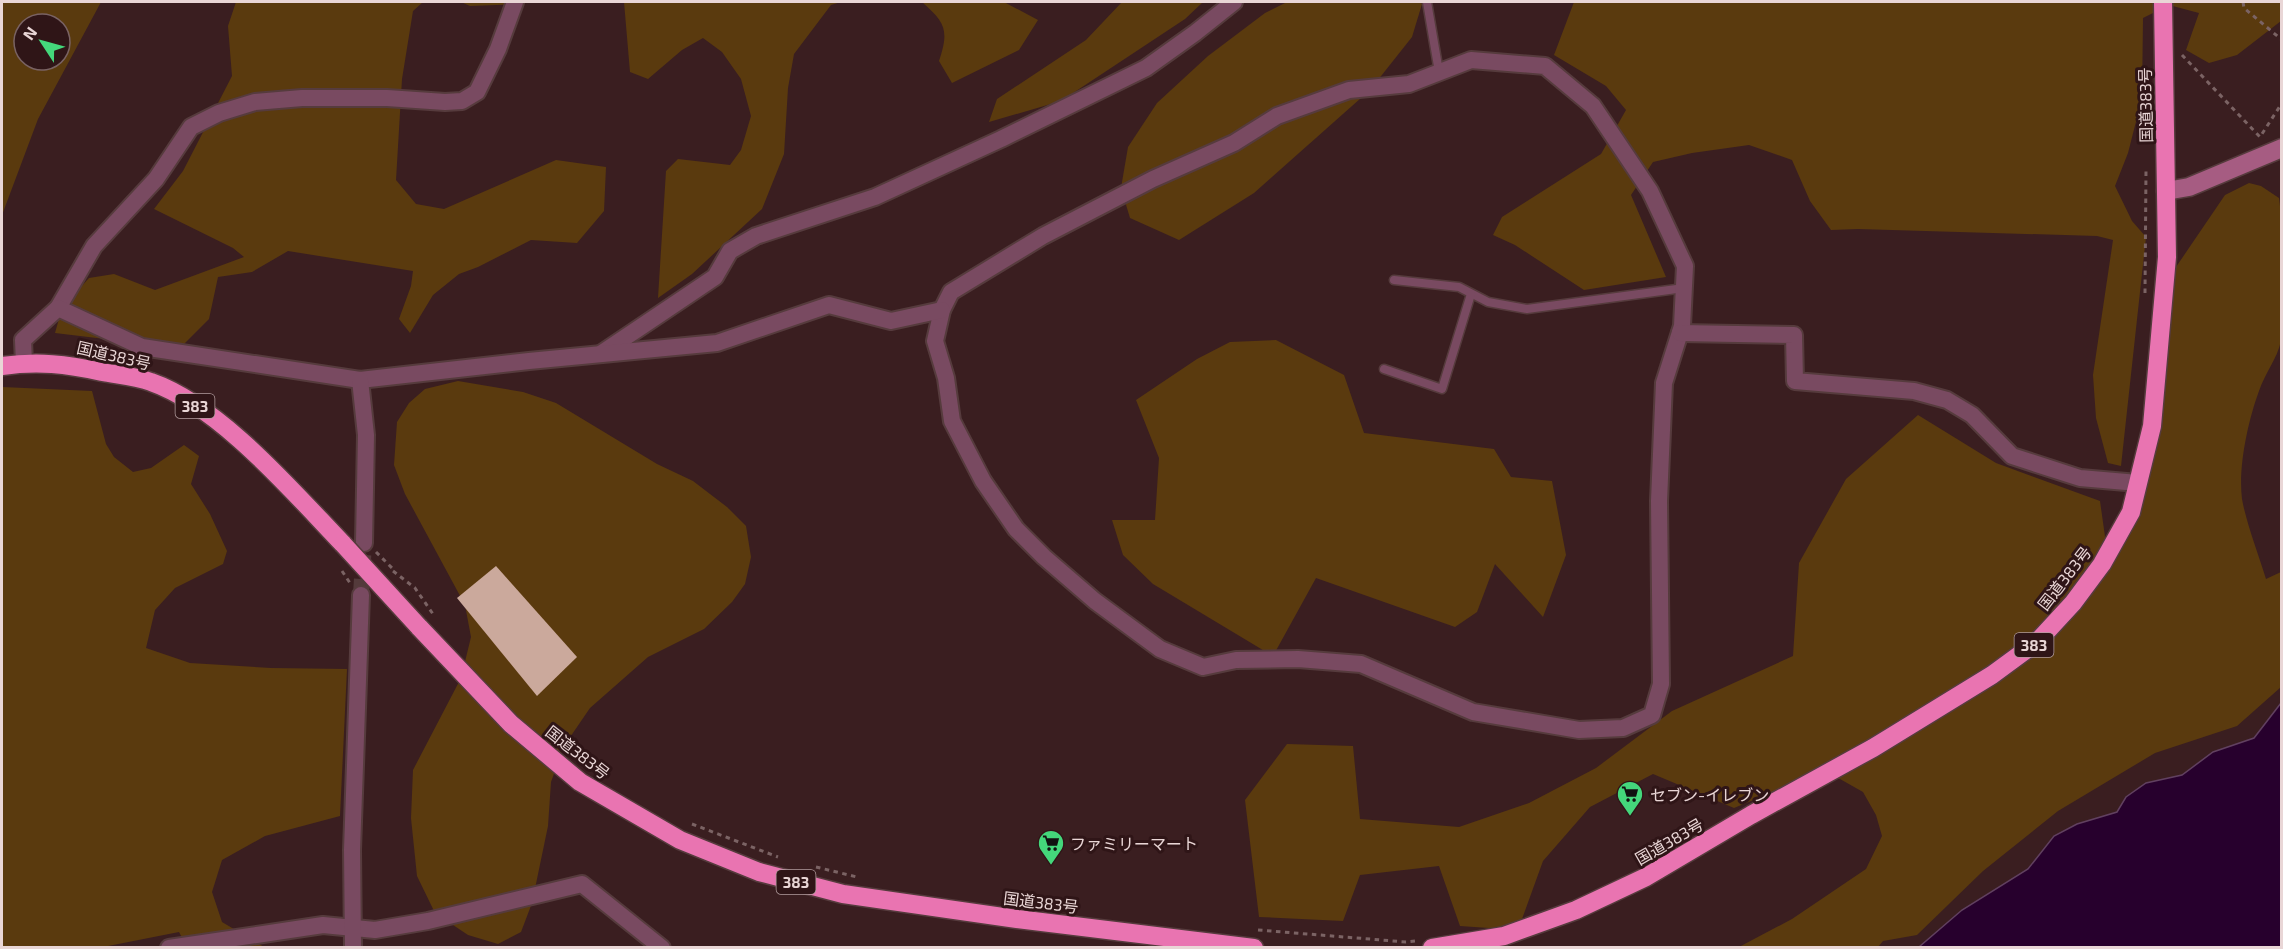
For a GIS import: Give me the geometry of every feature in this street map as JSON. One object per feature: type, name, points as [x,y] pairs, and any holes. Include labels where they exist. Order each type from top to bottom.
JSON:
[{"type":"highway","name":"国道383号","points":[[1432,948],[1504,936],[1576,910],[1646,877],[1873,748],[1992,675],[2037,642],[2073,603],[2102,564],[2131,512],[2152,426],[2167,257],[2163,2]]},
{"type":"highway","name":"国道383号","points":[[2,366],[24,363],[66,364],[151,382],[176,393],[220,423],[277,476],[343,544],[511,724],[580,782],[680,840],[759,872],[843,894],[1017,919],[1254,948]]},
{"type":"street","points":[[24,363],[23,340],[58,308],[94,246],[156,179],[191,127],[219,113],[255,102],[302,98],[462,101],[477,92],[498,49],[515,2]]},
{"type":"street","points":[[601,354],[715,277],[730,251],[756,236],[875,197],[1146,68],[1234,2]]},
{"type":"street","points":[[1471,60],[1545,66],[1593,106],[1650,191],[1685,266],[1680,333],[1664,383],[1659,501],[1661,684],[1652,715],[1623,728],[1579,730],[1473,712],[1361,664],[1298,659],[1236,660],[1203,667],[1160,649],[1095,601],[1044,557],[1016,529],[984,481],[952,421],[946,378],[935,341],[942,310],[951,292],[1042,236],[1154,179],[1234,142],[1277,116],[1349,90],[1408,84],[1439,72],[1471,60]]},
{"type":"street","points":[[2166,191],[2189,187],[2282,148]]},
{"type":"street","points":[[58,308],[142,347],[360,380],[717,343],[829,305],[891,321],[942,310]]},
{"type":"street","points":[[1680,333],[1794,335],[1795,381],[1914,391],[1947,400],[1972,415],[2012,456],[2080,478],[2138,483]]},
{"type":"street","points":[[360,380],[366,435],[364,542]]},
{"type":"street","points":[[353,948],[352,850],[361,595]]},
{"type":"street","points":[[169,948],[323,925],[375,930],[428,921],[582,884],[662,948]]},
{"type":"lane","points":[[1427,2],[1439,72]]},
{"type":"lane","points":[[1394,280],[1459,287],[1488,302],[1527,309],[1684,288]]},
{"type":"lane","points":[[1384,369],[1442,389],[1472,294]]},
{"type":"path","points":[[2243,2],[2244,8],[2282,40]]},
{"type":"path","points":[[2180,53],[2260,137],[2282,103]]},
{"type":"path","points":[[364,542],[403,578]]},
{"type":"shaded area","points":[[2,2],[101,2],[72,56],[72,12],[12,12],[12,72],[63,72],[38,119],[2,215]]},
{"type":"shaded area","points":[[236,2],[423,2],[413,11],[402,79],[396,180],[416,204],[444,209],[556,160],[606,167],[604,211],[577,243],[531,240],[459,274],[433,295],[410,333],[399,319],[411,286],[413,271],[288,251],[252,272],[218,277],[209,319],[180,348],[55,333],[62,308],[89,278],[114,274],[155,290],[244,257],[233,248],[154,209],[183,171],[232,76],[228,26]]},
{"type":"shaded area","points":[[461,2],[528,2],[470,6]]},
{"type":"shaded area","points":[[624,2],[841,2],[831,5],[794,54],[788,88],[784,154],[762,209],[692,274],[658,298],[666,171],[678,159],[730,165],[741,150],[751,116],[741,79],[722,52],[703,38],[682,50],[648,79],[630,72]]},
{"type":"shaded area","points":[[922,2],[1004,2],[1038,20],[1019,50],[952,83],[939,61],[944,42],[941,22]]},
{"type":"shaded area","points":[[1122,2],[1203,2],[1185,19],[1061,101],[989,122],[997,99],[1086,40]]},
{"type":"shaded area","points":[[1287,2],[1420,2],[1422,4],[1412,37],[1370,90],[1254,193],[1179,240],[1130,218],[1121,188],[1128,147],[1157,103],[1208,56],[1265,13]]},
{"type":"shaded area","points":[[1574,2],[2281,2],[2281,21],[2237,55],[2209,63],[2186,50],[2199,13],[2169,5],[2143,18],[2142,98],[2128,153],[2115,186],[2132,221],[2146,237],[2121,466],[2108,463],[2096,418],[2093,375],[2113,240],[2097,236],[1831,230],[1810,201],[1792,160],[1749,145],[1692,153],[1653,162],[1631,195],[1666,277],[1584,290],[1515,245],[1493,235],[1502,217],[1601,154],[1626,110],[1606,86],[1554,55]]},
{"type":"shaded area","points":[[2249,183],[2261,186],[2279,198],[2282,222],[2281,341],[2251,416],[2241,473],[2242,499],[2246,518],[2266,579],[2281,572],[2281,687],[2237,726],[2155,753],[2058,811],[1983,871],[1917,935],[1883,941],[1878,947],[1739,947],[1792,919],[1866,869],[1882,836],[1876,815],[1863,792],[1840,779],[1804,779],[1734,808],[1653,774],[1590,807],[1543,861],[1518,930],[1460,926],[1439,866],[1360,875],[1343,921],[1259,917],[1245,800],[1287,744],[1353,746],[1360,819],[1459,827],[1529,803],[1596,768],[1672,711],[1793,656],[1799,563],[1846,479],[1918,415],[1996,463],[2100,501],[2109,565],[2125,543],[2139,508],[2176,267],[2225,195]]},
{"type":"shaded area","points":[[1276,340],[1344,375],[1364,433],[1494,449],[1511,477],[1552,481],[1566,555],[1543,617],[1495,564],[1477,612],[1455,627],[1316,578],[1273,656],[1153,584],[1123,555],[1112,520],[1155,520],[1159,458],[1136,400],[1197,359],[1230,342]]},
{"type":"shaded area","points":[[458,381],[523,392],[556,403],[657,464],[693,481],[727,507],[746,526],[751,557],[745,584],[732,602],[704,629],[648,657],[590,708],[564,746],[551,782],[548,826],[532,903],[521,932],[498,944],[468,935],[435,913],[417,876],[411,818],[413,770],[461,678],[471,637],[465,605],[405,494],[394,465],[397,422],[409,403],[425,389]]},
{"type":"shaded area","points":[[2,387],[92,391],[106,444],[114,457],[133,472],[151,468],[184,445],[199,456],[191,484],[210,514],[227,551],[223,564],[175,588],[155,610],[146,648],[190,663],[271,668],[347,669],[340,816],[265,836],[222,860],[212,892],[222,922],[264,947],[187,947],[179,932],[103,947],[2,948]]},
{"type":"shaded area","points":[[2281,703],[2281,947],[1919,947],[1962,910],[2028,869],[2054,836],[2077,824],[2117,812],[2126,797],[2146,783],[2182,775],[2213,752],[2254,738]]},
{"type":"building","points":[[496,566],[577,657],[537,696],[457,598]]},
{"type":"tunnel","points":[[361,595],[364,543]]},
{"type":"place","name":"セブン-イレブン","points":[[1630,817]]},
{"type":"place","name":"ファミリーマート","points":[[1051,866]]}]
